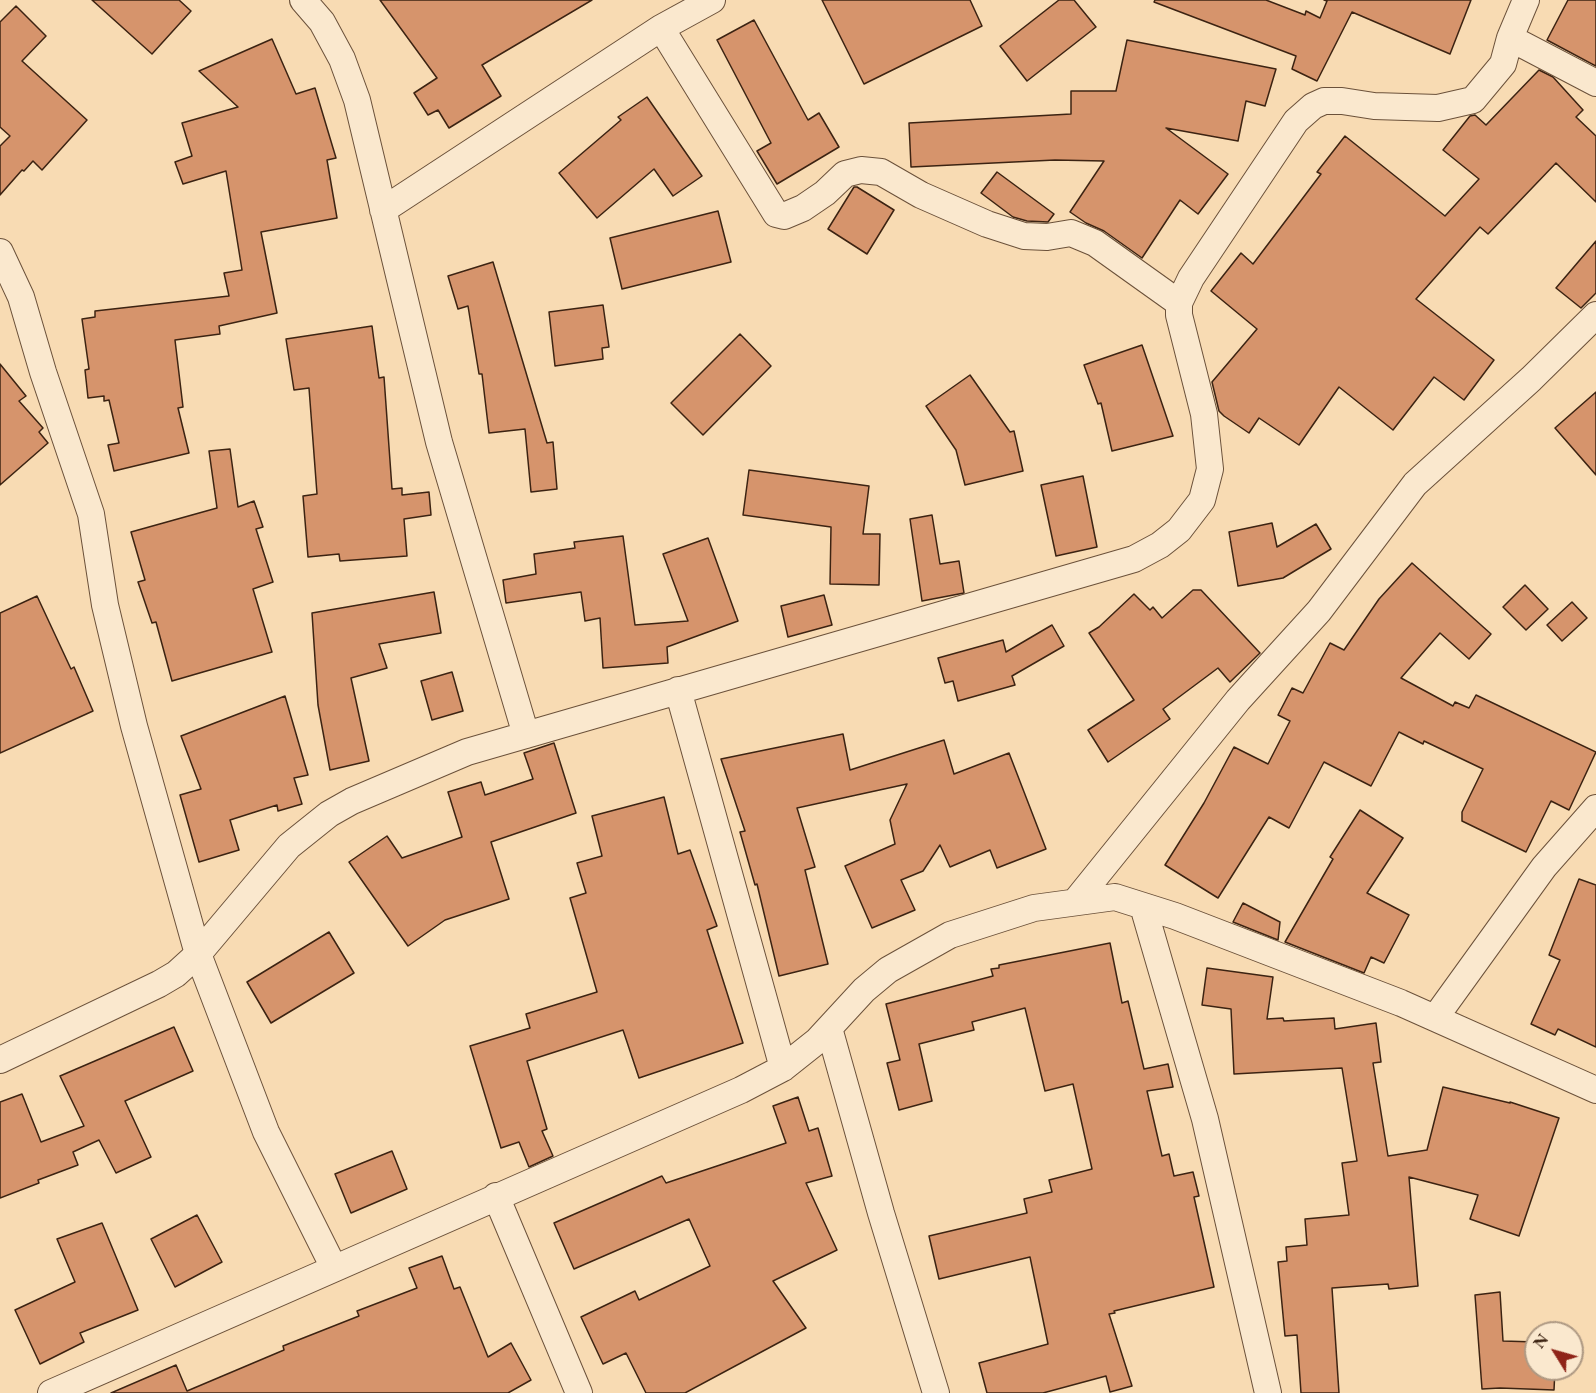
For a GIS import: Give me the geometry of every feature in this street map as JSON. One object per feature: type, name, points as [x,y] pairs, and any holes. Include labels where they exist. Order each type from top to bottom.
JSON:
[{"type":"street","points":[[303,0],[322,22],[342,59],[357,100],[439,442],[526,735]]},
{"type":"street","points":[[383,210],[661,28],[712,0]]},
{"type":"street","points":[[0,1060],[176,974],[198,954],[289,846],[329,814],[352,801],[467,752],[1134,559],[1166,540],[1179,530],[1202,500],[1210,469],[1204,414],[1179,315],[1179,303],[1191,278],[1296,121],[1313,106],[1324,101],[1342,101],[1374,106],[1438,108],[1473,100],[1503,64],[1510,38],[1526,0]]},
{"type":"street","points":[[661,28],[776,214],[784,216],[803,208],[825,193],[845,174],[861,170],[881,172],[921,195],[987,224],[1024,236],[1047,237],[1071,233],[1095,243],[1179,303]]},
{"type":"street","points":[[1510,38],[1596,82]]},
{"type":"street","points":[[0,252],[21,297],[43,372],[91,514],[105,605],[134,726],[198,954],[266,1132],[334,1268]]},
{"type":"street","points":[[1075,902],[1238,700],[1319,611],[1415,484],[1531,379],[1596,315]]},
{"type":"street","points":[[678,690],[783,1068]]},
{"type":"street","points":[[1435,1018],[1544,867],[1596,808]]},
{"type":"street","points":[[51,1393],[741,1090],[783,1068],[817,1041],[864,990],[888,970],[950,935],[1034,908],[1115,897],[1175,916],[1390,999],[1596,1090]]},
{"type":"street","points":[[1143,906],[1205,1119],[1268,1393]]},
{"type":"street","points":[[829,1028],[881,1213],[936,1393]]},
{"type":"street","points":[[496,1196],[579,1393]]},
{"type":"building","points":[[92,0],[179,0],[191,11],[152,54]]},
{"type":"building","points":[[380,0],[592,0],[482,65],[501,96],[449,128],[438,110],[428,115],[414,93],[437,78]]},
{"type":"building","points":[[822,0],[970,0],[982,26],[864,84]]},
{"type":"building","points":[[1059,0],[1074,0],[1096,27],[1027,81],[1000,46]]},
{"type":"building","points":[[1155,0],[1266,0],[1305,15],[1306,11],[1320,18],[1327,1],[1324,0],[1471,0],[1450,54],[1352,12],[1317,81],[1292,69],[1296,56],[1154,2]]},
{"type":"building","points":[[1568,0],[1596,0],[1596,66],[1547,40]]},
{"type":"building","points":[[16,6],[46,36],[22,61],[87,120],[42,170],[33,161],[0,195],[0,146],[10,136],[0,127],[0,22]]},
{"type":"building","points":[[754,20],[808,120],[819,113],[839,147],[777,184],[757,151],[771,143],[717,40]]},
{"type":"building","points":[[272,39],[296,94],[315,88],[336,158],[327,160],[337,218],[261,232],[277,313],[219,326],[220,334],[175,340],[183,407],[178,408],[189,453],[114,471],[108,445],[119,443],[109,400],[104,401],[104,396],[88,398],[85,370],[89,369],[82,319],[95,317],[95,311],[229,296],[224,273],[242,270],[226,171],[183,184],[175,162],[192,156],[182,123],[238,107],[199,71]]},
{"type":"building","points":[[1127,40],[1276,69],[1265,106],[1246,101],[1238,141],[1166,128],[1228,174],[1198,214],[1180,200],[1142,258],[1104,231],[1070,212],[1104,161],[1055,160],[911,167],[909,123],[1071,114],[1071,91],[1116,91]]},
{"type":"building","points":[[1539,70],[1553,77],[1583,110],[1576,117],[1596,136],[1596,202],[1556,163],[1488,234],[1480,227],[1416,299],[1494,360],[1464,400],[1434,377],[1393,430],[1339,387],[1299,445],[1259,418],[1249,433],[1224,416],[1219,411],[1212,382],[1257,329],[1211,291],[1241,253],[1253,264],[1321,174],[1317,172],[1345,136],[1445,216],[1479,179],[1443,150],[1470,116],[1475,115],[1486,125]]},
{"type":"building","points":[[647,97],[702,176],[673,196],[654,169],[597,218],[559,173],[621,120],[618,117]]},
{"type":"building","points":[[997,172],[1054,214],[1048,222],[1027,221],[1013,217],[981,193]]},
{"type":"building","points":[[854,187],[894,210],[867,254],[828,229]]},
{"type":"building","points":[[718,211],[731,262],[622,289],[610,238]]},
{"type":"building","points":[[1596,241],[1596,293],[1581,308],[1556,288]]},
{"type":"building","points":[[493,262],[547,443],[553,442],[557,489],[531,492],[525,429],[489,433],[482,374],[479,374],[468,306],[458,309],[448,276]]},
{"type":"building","points":[[603,305],[609,347],[602,348],[603,359],[555,366],[549,312]]},
{"type":"building","points":[[372,326],[379,378],[384,377],[392,489],[402,488],[402,495],[429,492],[431,515],[404,519],[407,556],[340,561],[339,554],[308,557],[303,496],[317,494],[309,388],[294,390],[286,339]]},
{"type":"building","points":[[740,334],[771,366],[703,435],[671,403]]},
{"type":"building","points":[[1142,345],[1173,436],[1112,451],[1101,403],[1098,404],[1084,365]]},
{"type":"building","points":[[0,364],[26,396],[19,401],[43,428],[39,432],[48,443],[0,485]]},
{"type":"building","points":[[970,375],[1010,432],[1014,431],[1023,471],[965,485],[956,450],[926,406]]},
{"type":"building","points":[[1596,392],[1596,475],[1555,428]]},
{"type":"building","points":[[230,449],[238,507],[254,501],[263,527],[256,529],[273,582],[253,589],[272,652],[172,681],[156,622],[152,623],[138,582],[145,580],[131,532],[217,508],[209,451]]},
{"type":"building","points":[[749,470],[869,486],[863,534],[880,534],[879,585],[830,584],[831,527],[743,515]]},
{"type":"building","points":[[1083,476],[1097,547],[1056,556],[1041,485]]},
{"type":"building","points":[[932,515],[940,564],[959,561],[964,593],[922,601],[910,519]]},
{"type":"building","points":[[1272,523],[1277,547],[1316,524],[1331,549],[1283,578],[1238,586],[1229,532]]},
{"type":"building","points":[[623,536],[635,625],[688,621],[663,554],[708,538],[738,621],[667,647],[668,663],[603,668],[600,618],[585,621],[581,592],[506,603],[503,580],[536,574],[534,554],[575,548],[574,542]]},
{"type":"building","points":[[1412,563],[1491,634],[1469,659],[1440,633],[1401,678],[1453,706],[1455,702],[1469,708],[1476,695],[1596,752],[1569,810],[1551,801],[1526,852],[1462,821],[1462,812],[1483,769],[1424,741],[1423,744],[1399,732],[1371,786],[1324,762],[1289,828],[1269,817],[1218,898],[1165,865],[1204,803],[1234,747],[1268,764],[1290,721],[1278,715],[1292,688],[1303,693],[1330,643],[1344,650],[1379,599]]},
{"type":"building","points":[[1525,585],[1548,609],[1526,630],[1503,607]]},
{"type":"building","points":[[1193,590],[1201,590],[1260,653],[1230,682],[1218,668],[1163,709],[1170,719],[1108,762],[1088,730],[1134,700],[1089,633],[1099,627],[1134,594],[1150,610],[1153,607],[1162,618]]},
{"type":"building","points":[[434,592],[441,633],[379,644],[387,668],[351,678],[369,761],[330,770],[318,705],[312,613]]},
{"type":"building","points":[[824,595],[832,625],[788,637],[781,606]]},
{"type":"building","points":[[37,596],[71,669],[74,667],[93,711],[0,753],[0,613]]},
{"type":"building","points":[[1572,602],[1587,618],[1562,641],[1547,625]]},
{"type":"building","points":[[1052,625],[1064,646],[1012,676],[1015,685],[958,701],[953,681],[945,683],[938,658],[1003,640],[1006,652]]},
{"type":"building","points":[[452,672],[463,711],[432,720],[421,681]]},
{"type":"building","points":[[285,696],[308,775],[294,778],[302,804],[278,811],[277,805],[230,820],[239,850],[199,862],[180,795],[201,789],[181,736]]},
{"type":"building","points":[[843,734],[850,770],[944,740],[954,774],[1009,753],[1046,849],[997,868],[990,850],[950,867],[940,845],[923,871],[901,880],[915,910],[872,928],[845,866],[895,844],[890,820],[907,784],[797,808],[815,867],[805,870],[828,964],[779,976],[757,884],[755,885],[740,832],[745,831],[721,759]]},
{"type":"building","points":[[554,743],[576,813],[491,842],[509,899],[445,920],[408,946],[349,862],[387,836],[402,858],[462,837],[448,792],[481,782],[485,795],[533,779],[524,753]]},
{"type":"building","points":[[664,797],[678,854],[690,850],[717,926],[707,930],[743,1043],[639,1078],[623,1030],[527,1061],[547,1129],[542,1131],[553,1156],[529,1167],[519,1142],[501,1148],[470,1046],[530,1028],[526,1014],[597,992],[570,898],[586,893],[577,863],[602,856],[592,816]]},
{"type":"building","points":[[1360,810],[1403,838],[1367,893],[1409,915],[1384,963],[1371,957],[1364,973],[1285,942],[1333,859],[1330,857]]},
{"type":"building","points":[[1579,879],[1596,885],[1596,1047],[1558,1029],[1555,1035],[1531,1024],[1560,960],[1549,955]]},
{"type":"building","points":[[1243,903],[1280,922],[1278,940],[1233,922]]},
{"type":"building","points":[[329,932],[354,973],[271,1023],[247,982]]},
{"type":"building","points":[[1110,943],[1122,1003],[1128,1001],[1144,1069],[1168,1064],[1173,1087],[1147,1091],[1162,1156],[1169,1154],[1174,1176],[1193,1172],[1199,1196],[1194,1197],[1214,1287],[1109,1314],[1132,1386],[1110,1392],[1106,1376],[1043,1393],[987,1393],[979,1363],[1048,1344],[1030,1257],[939,1279],[929,1236],[1027,1213],[1024,1199],[1052,1192],[1049,1180],[1092,1169],[1073,1084],[1045,1091],[1025,1008],[972,1022],[974,1030],[919,1044],[932,1101],[899,1110],[887,1063],[900,1060],[886,1004],[993,976],[991,969],[999,968],[999,965]]},
{"type":"building","points":[[1207,968],[1273,977],[1267,1019],[1283,1018],[1284,1021],[1334,1018],[1335,1029],[1376,1023],[1381,1062],[1373,1063],[1388,1156],[1427,1150],[1443,1087],[1510,1102],[1559,1118],[1519,1236],[1470,1219],[1478,1195],[1409,1177],[1418,1286],[1389,1289],[1388,1284],[1332,1288],[1339,1393],[1301,1393],[1297,1335],[1285,1336],[1278,1262],[1287,1261],[1286,1247],[1307,1245],[1305,1219],[1349,1215],[1342,1163],[1357,1161],[1342,1068],[1234,1074],[1231,1009],[1202,1005]]},
{"type":"building","points":[[174,1027],[193,1071],[125,1101],[151,1157],[116,1173],[99,1140],[73,1152],[78,1165],[0,1198],[0,1102],[22,1094],[41,1142],[84,1126],[60,1076]]},
{"type":"building","points":[[798,1097],[809,1131],[818,1128],[832,1176],[806,1183],[837,1250],[773,1281],[806,1328],[685,1393],[646,1393],[626,1353],[603,1364],[581,1317],[635,1291],[639,1300],[710,1266],[689,1219],[574,1269],[554,1223],[662,1176],[666,1183],[786,1143],[773,1106]]},
{"type":"building","points":[[392,1151],[407,1189],[351,1213],[335,1174]]},
{"type":"building","points":[[197,1215],[222,1262],[175,1287],[151,1239]]},
{"type":"building","points":[[102,1223],[138,1310],[80,1333],[84,1342],[40,1364],[15,1310],[75,1282],[57,1239]]},
{"type":"building","points":[[442,1256],[454,1289],[460,1287],[488,1357],[511,1343],[531,1380],[508,1393],[111,1393],[176,1365],[187,1391],[284,1350],[283,1346],[359,1316],[357,1311],[417,1288],[409,1268]]},
{"type":"building","points":[[1500,1292],[1503,1341],[1524,1342],[1524,1381],[1554,1381],[1554,1390],[1482,1389],[1475,1295]]}]
